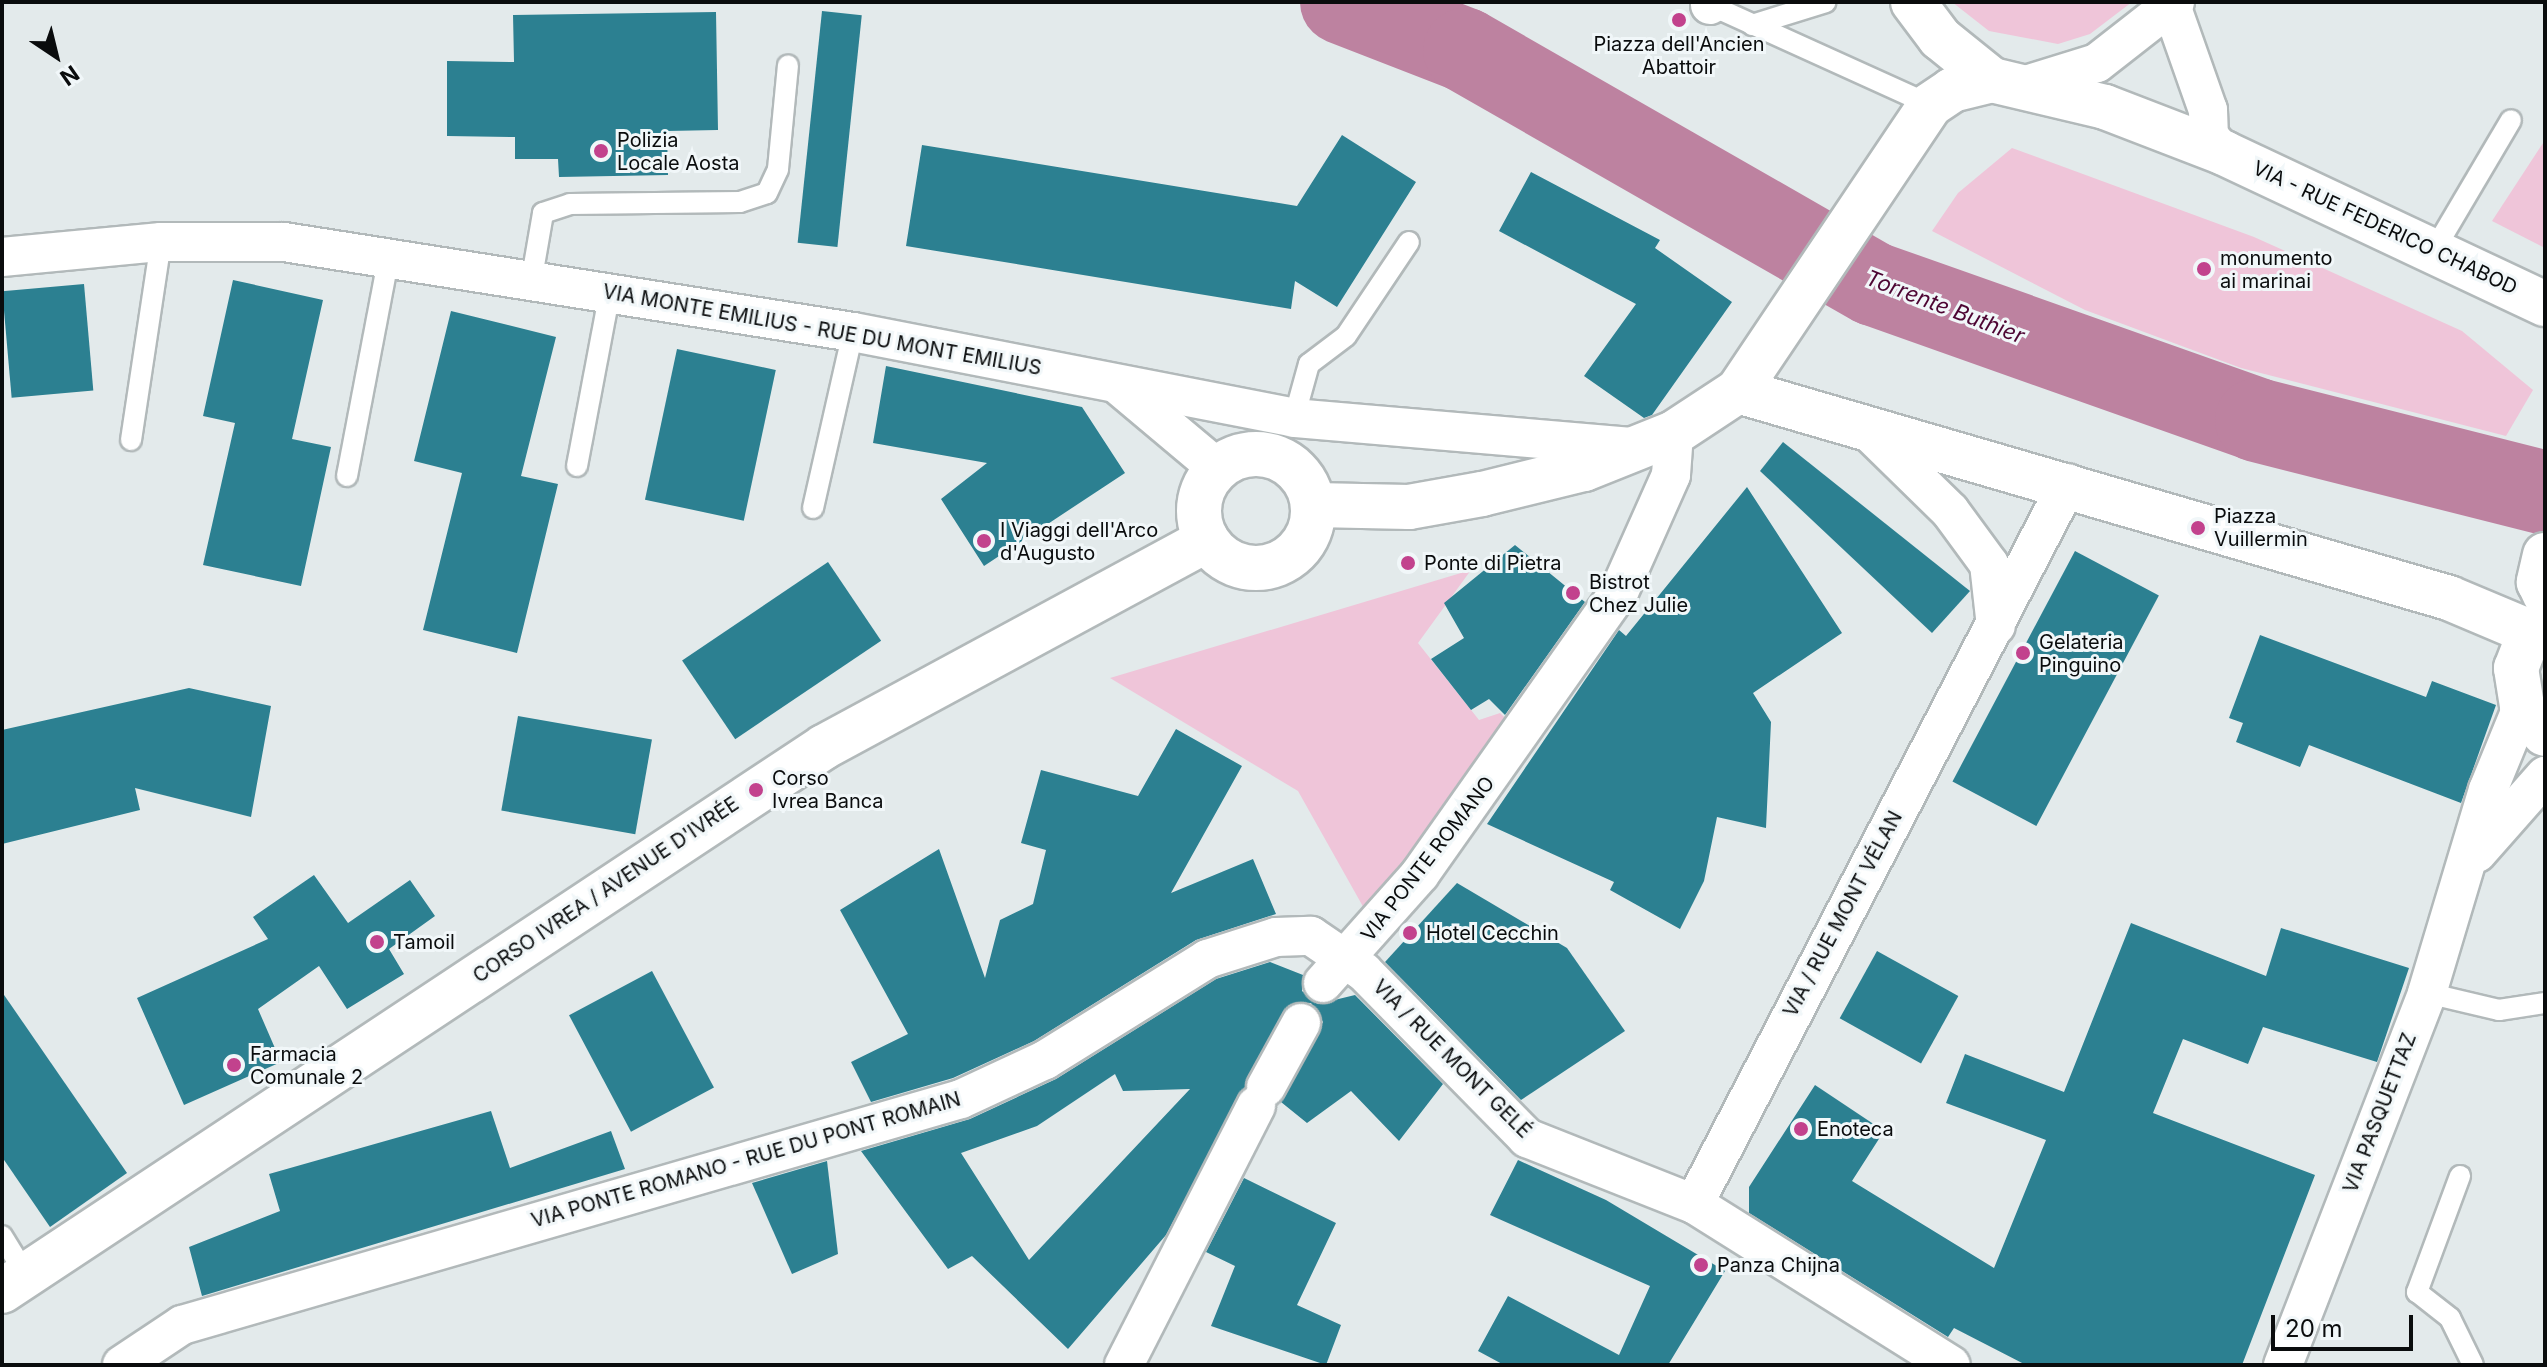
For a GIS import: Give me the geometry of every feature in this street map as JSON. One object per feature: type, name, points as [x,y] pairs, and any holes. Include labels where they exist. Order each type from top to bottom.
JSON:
[{"type":"street","points":[[1913,2],[1940,38],[2008,83]]},
{"type":"street","points":[[1315,505],[1409,507],[1543,480],[1658,440],[1738,391],[1788,325],[1918,120],[1952,90],[2008,83],[2097,63],[2174,5],[2208,110],[2209,136],[2224,153]]},
{"type":"street","name":"VIA - RUE FEDERICO CHABOD","points":[[2008,83],[2105,107],[2224,153],[2545,304]]},
{"type":"street","name":"VIA MONTE EMILIUS - RUE DU MONT EMILIUS","points":[[2,257],[161,242],[284,242],[532,277],[853,332],[1294,418],[1658,440]]},
{"type":"street","points":[[1118,385],[1217,468]]},
{"type":"street","points":[[1738,391],[2068,483],[2198,528],[2449,598],[2541,597],[2516,668],[2534,721]]},
{"type":"street","points":[[1864,427],[1950,511],[1989,564],[1996,626]]},
{"type":"street","name":"VIA PONTE ROMANO","points":[[1336,972],[1420,874],[1507,756],[1644,547],[1671,475],[1658,440]]},
{"type":"street","points":[[1267,453],[1295,467],[1315,505],[1300,549],[1274,566],[1244,568],[1217,555],[1207,540],[1198,499],[1217,468],[1237,455],[1267,453]]},
{"type":"street","name":"VIA / RUE MONT VÉLAN","points":[[1694,1204],[2068,483]]},
{"type":"street","name":"CORSO IVREA / AVENUE D'IVRÉE","points":[[14,1283],[824,747],[1207,540]]},
{"type":"street","name":"VIA PASQUETTAZ","points":[[2283,1365],[2427,993],[2473,859],[2488,790],[2534,721]]},
{"type":"street","name":"VIA PASQUETTAZ","points":[[2473,859],[2545,776]]},
{"type":"street","name":"VIA PONTE ROMANO - RUE DU PONT ROMAIN","points":[[122,1365],[182,1325],[961,1099],[1045,1060],[1220,955],[1276,937],[1311,936],[1336,972]]},
{"type":"street","name":"VIA / RUE MONT GELÉ","points":[[1336,972],[1527,1138],[1694,1204],[1951,1365]]},
{"type":"street","points":[[1124,1365],[1301,1023]]},
{"type":"lane","points":[[1752,25],[1826,2]]},
{"type":"lane","points":[[1711,4],[1918,120]]},
{"type":"lane","points":[[532,277],[543,213],[570,204],[740,202],[767,193],[778,169],[788,65]]},
{"type":"lane","points":[[2433,252],[2511,120]]},
{"type":"lane","points":[[131,440],[161,242]]},
{"type":"lane","points":[[1294,418],[1309,364],[1346,336],[1409,242]]},
{"type":"lane","points":[[347,476],[389,256]]},
{"type":"lane","points":[[577,466],[610,291]]},
{"type":"lane","points":[[813,508],[853,332]]},
{"type":"lane","points":[[2427,993],[2499,1010],[2545,1003]]},
{"type":"lane","points":[[2460,1176],[2417,1292],[2450,1318],[2473,1365]]},
{"type":"lane","points":[[2,1236],[14,1283]]},
{"type":"shaded area","points":[[1952,2],[2132,2],[2090,34],[2058,44],[1989,31]]},
{"type":"shaded area","points":[[2545,140],[2545,248],[2492,221]]},
{"type":"shaded area","points":[[2012,148],[2254,237],[2462,331],[2533,390],[2506,436],[2241,368],[2085,310],[1932,231],[1958,193]]},
{"type":"shaded area","points":[[1471,570],[1418,643],[1479,720],[1500,713],[1535,746],[1379,935],[1298,791],[1110,678]]},
{"type":"building","points":[[822,11],[862,15],[837,247],[798,243]]},
{"type":"building","points":[[716,12],[718,130],[667,131],[668,175],[559,177],[558,159],[515,159],[515,137],[447,136],[447,61],[514,62],[513,15]]},
{"type":"building","points":[[1342,135],[1416,182],[1337,307],[1295,281],[1291,309],[906,246],[922,145],[1297,206]]},
{"type":"building","points":[[1531,172],[1660,240],[1655,248],[1732,302],[1652,415],[1644,418],[1584,376],[1636,304],[1499,231]]},
{"type":"building","points":[[233,280],[323,300],[292,439],[331,447],[301,586],[203,565],[235,423],[203,416]]},
{"type":"building","points":[[84,284],[93,391],[12,398],[2,291]]},
{"type":"building","points":[[451,311],[556,337],[521,476],[558,484],[517,653],[423,630],[462,473],[414,461]]},
{"type":"building","points":[[677,349],[776,370],[744,521],[645,500]]},
{"type":"building","points":[[886,366],[1082,407],[1125,473],[984,566],[941,499],[987,463],[873,443]]},
{"type":"building","points":[[1783,442],[1970,591],[1932,633],[1760,471]]},
{"type":"building","points":[[1747,487],[1842,633],[1753,693],[1771,722],[1766,828],[1717,817],[1704,881],[1680,929],[1610,890],[1614,882],[1487,824],[1619,630],[1626,636]]},
{"type":"building","points":[[1515,545],[1585,602],[1505,715],[1489,699],[1471,710],[1431,659],[1464,638],[1444,603]]},
{"type":"building","points":[[2075,551],[2159,596],[2036,826],[1952,781]]},
{"type":"building","points":[[828,562],[881,641],[735,739],[682,660]]},
{"type":"building","points":[[2260,635],[2426,697],[2432,681],[2496,705],[2461,803],[2309,745],[2300,767],[2236,742],[2243,723],[2229,718]]},
{"type":"building","points":[[189,688],[271,706],[251,817],[135,788],[140,810],[2,844],[2,730]]},
{"type":"building","points":[[518,716],[652,740],[635,834],[501,811]]},
{"type":"building","points":[[1176,729],[1242,766],[1171,893],[1253,859],[1276,914],[1196,940],[1034,1041],[953,1078],[871,1102],[851,1062],[908,1034],[840,910],[939,849],[985,978],[1000,920],[1033,904],[1046,850],[1021,843],[1041,770],[1138,796]]},
{"type":"building","points":[[314,875],[348,923],[410,880],[435,916],[389,949],[404,974],[347,1009],[319,966],[258,1009],[281,1062],[184,1105],[137,998],[268,939],[253,917]]},
{"type":"building","points":[[1457,883],[1567,948],[1625,1031],[1521,1100],[1385,962]]},
{"type":"building","points":[[2131,923],[2266,976],[2281,928],[2409,968],[2377,1062],[2263,1027],[2248,1064],[2183,1039],[2153,1113],[2315,1175],[2242,1365],[2026,1365],[1954,1328],[1948,1337],[1749,1213],[1749,1187],[1815,1085],[1884,1131],[1852,1181],[1994,1268],[2046,1140],[1946,1103],[1965,1054],[2064,1092]]},
{"type":"building","points":[[1877,951],[1958,996],[1921,1063],[1840,1018]]},
{"type":"building","points":[[1270,962],[1303,975],[1302,991],[1318,1004],[1355,995],[1443,1084],[1399,1141],[1351,1091],[1307,1123],[1281,1102],[1323,1022],[1311,1003],[1289,1005],[1166,1235],[1068,1349],[972,1256],[948,1269],[861,1151],[970,1119],[1056,1079],[1216,979]],"holes":[[[1115,1074],[1123,1091],[1190,1089],[1029,1260],[961,1153],[1037,1126]]]},
{"type":"building","points":[[652,971],[714,1088],[631,1132],[569,1015]]},
{"type":"building","points":[[2,992],[127,1173],[50,1227],[2,1157]]},
{"type":"building","points":[[491,1111],[510,1168],[611,1131],[625,1169],[202,1296],[189,1247],[280,1211],[269,1174]]},
{"type":"building","points":[[1518,1160],[1606,1200],[1725,1271],[1668,1365],[1504,1365],[1478,1351],[1508,1296],[1619,1355],[1650,1286],[1490,1215]]},
{"type":"building","points":[[827,1161],[838,1254],[792,1274],[752,1183]]},
{"type":"building","points":[[1244,1178],[1336,1223],[1297,1305],[1341,1325],[1326,1365],[1211,1326],[1235,1266],[1206,1252]]},
{"type":"waterway","name":"Torrente Buthier","points":[[1342,2],[1465,50],[1874,284],[2257,420],[2545,493]]},
{"type":"place","name":"Piazza dell'Ancien Abattoir","points":[[1679,20]]},
{"type":"place","name":"Polizia Locale Aosta","points":[[601,151]]},
{"type":"place","name":"monumento ai marinai","points":[[2204,269]]},
{"type":"place","name":"Piazza Vuillermin","points":[[2198,528]]},
{"type":"place","name":"I Viaggi dell'Arco d'Augusto","points":[[984,541]]},
{"type":"place","name":"Ponte di Pietra","points":[[1408,563]]},
{"type":"place","name":"Bistrot Chez Julie","points":[[1573,593]]},
{"type":"place","name":"Gelateria Pinguino","points":[[2023,653]]},
{"type":"place","name":"Corso Ivrea Banca","points":[[756,790]]},
{"type":"place","name":"Hotel Cecchin","points":[[1410,933]]},
{"type":"place","name":"Tamoil","points":[[377,942]]},
{"type":"place","name":"Farmacia Comunale 2","points":[[234,1065]]},
{"type":"place","name":"Enoteca","points":[[1801,1129]]},
{"type":"place","name":"Panza Chijna","points":[[1701,1265]]}]
